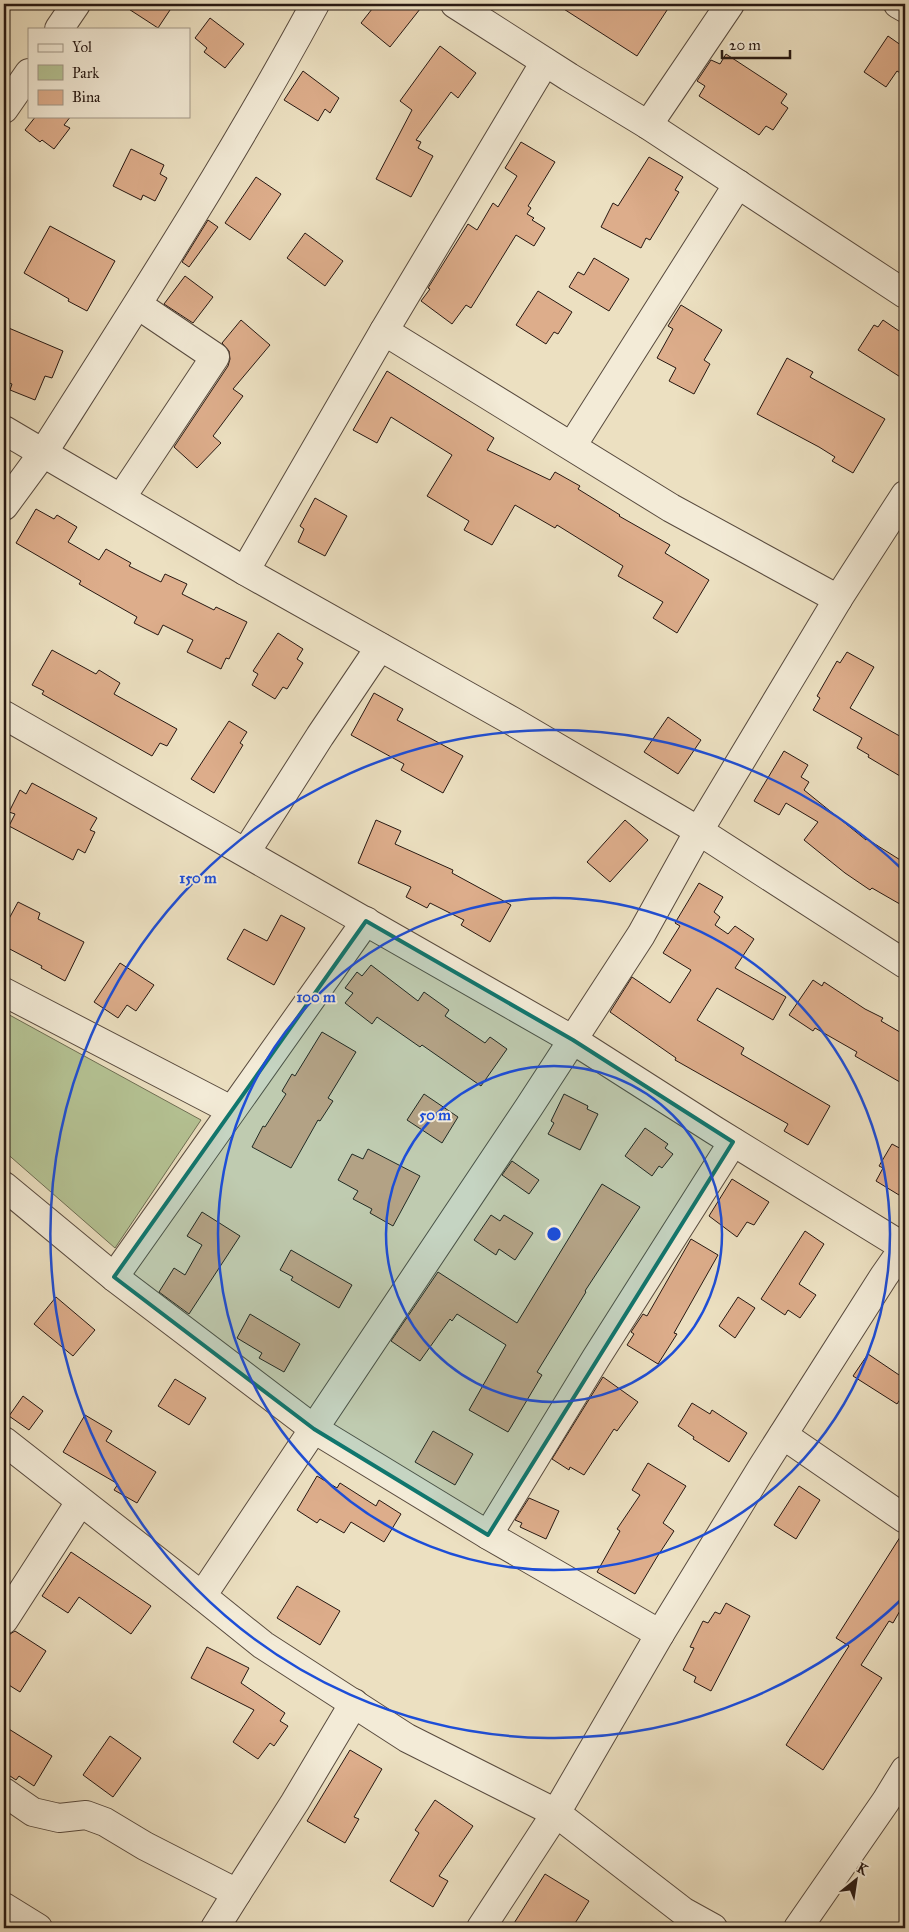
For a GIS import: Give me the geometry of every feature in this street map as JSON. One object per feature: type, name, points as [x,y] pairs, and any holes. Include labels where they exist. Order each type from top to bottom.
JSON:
[{"type":"street","points":[[60,28],[76,4]]},
{"type":"street","points":[[4,506],[43,453],[138,305],[285,58],[315,4]]},
{"type":"street","points":[[455,4],[648,125],[905,294]]},
{"type":"street","points":[[648,125],[730,4]]},
{"type":"street","points":[[898,4],[905,8]]},
{"type":"street","points":[[245,571],[384,331],[545,62]]},
{"type":"street","points":[[4,109],[28,74]]},
{"type":"street","points":[[572,446],[738,184]]},
{"type":"street","points":[[121,498],[215,357],[138,305]]},
{"type":"street","points":[[384,331],[671,508],[838,599]]},
{"type":"street","points":[[4,430],[245,571],[512,721],[699,831],[905,964]]},
{"type":"street","points":[[202,1596],[641,935],[699,831],[838,599],[905,495]]},
{"type":"street","points":[[246,852],[320,736],[380,647]]},
{"type":"street","points":[[4,715],[572,1040],[733,1142],[905,1246],[783,1434],[660,1634],[556,1813],[481,1928]]},
{"type":"street","points":[[114,1277],[366,921]]},
{"type":"street","points":[[4,992],[231,1110]]},
{"type":"street","points":[[488,1535],[596,1358],[733,1142]]},
{"type":"street","points":[[4,1186],[114,1277],[314,1429],[488,1535],[660,1634]]},
{"type":"street","points":[[783,1434],[905,1519]]},
{"type":"street","points":[[4,1441],[263,1645],[407,1738],[556,1813],[684,1912],[713,1928]]},
{"type":"street","points":[[4,1620],[80,1502]]},
{"type":"street","points":[[215,1928],[295,1802],[354,1704]]},
{"type":"street","points":[[798,1928],[901,1787]]},
{"type":"street","points":[[4,1792],[33,1812],[59,1818],[86,1815],[105,1822],[145,1846],[237,1893]]},
{"type":"street","points":[[4,1906],[38,1928]]},
{"type":"highlighted area","points":[[366,921],[573,1040],[733,1142],[488,1535],[314,1429],[114,1277]]},
{"type":"green space","points":[[4,1012],[201,1120],[115,1248],[4,1151]]},
{"type":"building","points":[[121,4],[174,4],[158,28]]},
{"type":"building","points":[[376,4],[424,4],[390,47],[361,23]]},
{"type":"building","points":[[556,4],[671,4],[637,56]]},
{"type":"building","points":[[210,18],[244,44],[225,68],[204,52],[207,48],[195,38]]},
{"type":"building","points":[[888,36],[905,48],[905,76],[897,71],[886,87],[864,72]]},
{"type":"building","points":[[440,46],[476,73],[458,98],[451,92],[416,140],[421,142],[418,148],[433,156],[411,197],[376,179],[412,110],[400,101]]},
{"type":"building","points":[[726,54],[787,94],[781,103],[788,108],[773,130],[766,126],[759,135],[699,96],[705,86],[697,81],[711,60],[720,64]]},
{"type":"building","points":[[303,71],[339,98],[330,113],[325,109],[318,121],[284,100]]},
{"type":"building","points":[[34,118],[69,118],[64,125],[70,128],[54,149],[42,140],[40,142],[25,130]]},
{"type":"building","points":[[521,142],[555,162],[528,206],[531,208],[527,214],[534,218],[532,220],[545,228],[534,246],[516,235],[471,308],[466,305],[452,324],[421,301],[468,224],[477,230],[493,203],[498,207],[517,176],[505,168]]},
{"type":"building","points":[[131,149],[164,165],[160,174],[167,178],[155,201],[143,195],[141,200],[113,186]]},
{"type":"building","points":[[649,157],[683,177],[675,190],[679,192],[650,240],[646,238],[641,248],[601,227],[613,203],[618,206]]},
{"type":"building","points":[[256,177],[281,194],[250,240],[225,223]]},
{"type":"building","points":[[208,220],[218,227],[189,267],[182,262]]},
{"type":"building","points":[[50,226],[115,261],[87,311],[24,273]]},
{"type":"building","points":[[305,233],[343,261],[325,286],[287,258]]},
{"type":"building","points":[[594,258],[629,279],[609,311],[569,287],[578,272],[584,275]]},
{"type":"building","points":[[185,276],[213,297],[193,323],[164,304]]},
{"type":"building","points":[[538,291],[572,312],[558,334],[554,332],[546,344],[516,325]]},
{"type":"building","points":[[681,305],[722,330],[704,360],[710,364],[694,394],[669,381],[676,368],[657,358],[673,329],[668,326]]},
{"type":"building","points":[[241,320],[270,345],[233,389],[243,396],[213,436],[221,443],[197,468],[174,447],[228,366],[230,359],[229,351],[222,343]]},
{"type":"building","points":[[883,320],[905,335],[905,380],[858,350],[874,325],[878,327]]},
{"type":"building","points":[[4,326],[63,351],[52,378],[45,376],[35,400],[10,390],[12,384],[4,381]]},
{"type":"building","points":[[787,358],[813,372],[810,377],[885,419],[853,473],[832,461],[835,457],[819,447],[757,414]]},
{"type":"building","points":[[387,371],[494,438],[487,450],[550,480],[555,472],[580,486],[578,489],[619,516],[670,545],[665,553],[709,580],[677,633],[653,618],[663,602],[618,576],[623,566],[557,525],[555,528],[515,505],[492,545],[464,530],[469,521],[427,496],[452,455],[391,417],[377,443],[353,430]]},
{"type":"building","points":[[315,498],[347,516],[325,556],[298,542],[304,529],[300,526]]},
{"type":"building","points":[[36,509],[54,519],[57,515],[77,527],[68,542],[99,560],[106,549],[131,563],[129,566],[161,582],[165,574],[187,584],[182,594],[214,610],[216,607],[247,622],[229,659],[226,658],[221,669],[187,652],[193,640],[163,625],[158,635],[134,623],[137,617],[79,584],[81,581],[16,543]]},
{"type":"building","points":[[278,633],[303,649],[297,659],[303,663],[287,689],[283,687],[275,699],[252,685],[258,674],[253,671]]},
{"type":"building","points":[[52,650],[96,674],[99,670],[120,683],[114,694],[177,729],[167,746],[160,743],[152,756],[42,694],[44,691],[32,685]]},
{"type":"building","points":[[847,652],[874,667],[850,708],[905,739],[905,779],[868,757],[869,755],[857,748],[862,738],[813,710],[820,698],[817,696],[837,661],[840,663]]},
{"type":"building","points":[[374,693],[403,709],[397,720],[463,756],[443,793],[401,770],[404,764],[351,735]]},
{"type":"building","points":[[668,717],[701,740],[678,774],[644,752]]},
{"type":"building","points":[[229,721],[247,732],[240,743],[243,745],[214,793],[191,779]]},
{"type":"building","points":[[784,751],[808,765],[801,777],[809,782],[804,790],[866,840],[905,863],[905,907],[872,888],[870,890],[845,873],[804,840],[818,822],[786,803],[779,815],[754,801]]},
{"type":"building","points":[[32,783],[97,818],[90,830],[95,832],[85,853],[78,849],[73,860],[9,826],[15,814],[9,812],[20,790],[26,794]]},
{"type":"building","points":[[376,820],[401,831],[395,844],[453,870],[452,873],[511,905],[490,942],[461,925],[464,920],[430,903],[427,908],[406,897],[411,887],[358,863]]},
{"type":"building","points":[[625,820],[648,840],[610,882],[587,862]]},
{"type":"building","points":[[699,883],[723,897],[714,912],[720,917],[715,925],[728,934],[735,926],[754,939],[735,968],[786,997],[773,1020],[717,988],[697,1020],[744,1048],[741,1054],[830,1106],[808,1145],[784,1131],[788,1124],[675,1060],[676,1058],[610,1012],[632,977],[670,1003],[691,970],[663,953],[680,926],[675,923]]},
{"type":"building","points":[[18,902],[40,913],[38,919],[84,942],[65,981],[41,968],[42,966],[4,946],[4,928]]},
{"type":"building","points":[[281,915],[305,928],[274,985],[227,959],[244,929],[267,941]]},
{"type":"building","points":[[120,963],[154,985],[136,1011],[127,1005],[118,1018],[94,1002]]},
{"type":"building","points":[[371,965],[418,1001],[424,992],[449,1010],[445,1016],[485,1043],[490,1037],[507,1049],[481,1086],[422,1045],[420,1047],[377,1017],[372,1024],[345,1003],[353,993],[345,988],[357,972],[362,976]]},
{"type":"building","points":[[813,980],[822,986],[824,982],[865,1009],[883,1018],[881,1021],[905,1035],[905,1085],[855,1056],[857,1052],[815,1028],[813,1031],[789,1015]]},
{"type":"building","points":[[322,1032],[356,1052],[328,1098],[333,1101],[320,1121],[318,1120],[291,1168],[252,1147],[263,1126],[265,1127],[286,1094],[282,1091],[292,1074],[295,1076]]},
{"type":"building","points":[[424,1094],[458,1117],[442,1143],[407,1120]]},
{"type":"building","points":[[564,1094],[588,1106],[587,1109],[598,1114],[580,1150],[548,1134],[554,1123],[551,1121]]},
{"type":"building","points":[[645,1128],[668,1144],[665,1148],[673,1154],[662,1168],[659,1166],[652,1176],[625,1156]]},
{"type":"building","points":[[892,1144],[905,1151],[905,1184],[899,1195],[876,1181],[883,1168],[879,1166]]},
{"type":"building","points":[[368,1149],[420,1176],[393,1226],[370,1213],[372,1209],[353,1199],[358,1191],[338,1180],[352,1154],[363,1159]]},
{"type":"building","points":[[512,1161],[539,1180],[529,1194],[502,1175]]},
{"type":"building","points":[[732,1179],[769,1202],[754,1225],[747,1222],[737,1237],[709,1216]]},
{"type":"building","points":[[602,1184],[640,1207],[585,1291],[537,1372],[542,1375],[508,1432],[469,1410],[506,1345],[457,1314],[452,1321],[450,1319],[420,1361],[391,1341],[438,1272],[517,1323]]},
{"type":"building","points":[[202,1212],[240,1236],[189,1314],[159,1292],[174,1268],[185,1275],[202,1245],[187,1236]]},
{"type":"building","points":[[491,1215],[500,1221],[504,1215],[533,1233],[515,1260],[499,1249],[496,1255],[474,1240]]},
{"type":"building","points":[[805,1231],[824,1244],[799,1284],[816,1295],[800,1318],[788,1310],[785,1315],[761,1299]]},
{"type":"building","points":[[691,1239],[718,1255],[674,1333],[677,1334],[658,1364],[627,1345],[634,1334],[631,1332],[643,1314],[647,1316]]},
{"type":"building","points":[[291,1250],[352,1285],[339,1308],[291,1280],[293,1277],[280,1270]]},
{"type":"building","points":[[56,1297],[95,1330],[73,1356],[34,1324]]},
{"type":"building","points":[[738,1297],[755,1308],[735,1338],[719,1326]]},
{"type":"building","points":[[250,1314],[300,1344],[284,1372],[259,1358],[262,1353],[237,1338]]},
{"type":"building","points":[[868,1354],[905,1379],[905,1392],[897,1404],[853,1376]]},
{"type":"building","points":[[603,1377],[638,1402],[617,1431],[614,1429],[584,1475],[570,1467],[569,1470],[552,1459]]},
{"type":"building","points":[[175,1379],[206,1398],[189,1425],[158,1406]]},
{"type":"building","points":[[23,1396],[43,1411],[29,1430],[9,1416]]},
{"type":"building","points":[[692,1403],[710,1414],[712,1410],[747,1433],[729,1462],[693,1439],[694,1437],[678,1426]]},
{"type":"building","points":[[85,1415],[112,1431],[106,1441],[156,1472],[137,1503],[114,1490],[118,1484],[63,1452]]},
{"type":"building","points":[[433,1431],[473,1454],[455,1485],[415,1462]]},
{"type":"building","points":[[648,1463],[686,1486],[663,1523],[674,1531],[635,1594],[597,1572],[620,1531],[617,1529],[640,1495],[632,1490]]},
{"type":"building","points":[[317,1476],[337,1488],[340,1483],[376,1506],[379,1500],[401,1514],[384,1542],[351,1522],[344,1533],[320,1519],[317,1523],[297,1510]]},
{"type":"building","points":[[799,1486],[820,1500],[796,1539],[774,1525]]},
{"type":"building","points":[[529,1498],[559,1511],[546,1539],[520,1527],[522,1523],[515,1520]]},
{"type":"building","points":[[902,1534],[905,1534],[905,1602],[893,1623],[889,1621],[861,1665],[882,1678],[823,1770],[786,1745],[849,1646],[836,1638]]},
{"type":"building","points":[[71,1552],[151,1606],[131,1634],[79,1597],[68,1613],[42,1596]]},
{"type":"building","points":[[297,1586],[340,1611],[320,1645],[277,1618]]},
{"type":"building","points":[[726,1603],[750,1616],[711,1691],[694,1682],[696,1677],[683,1670],[694,1648],[690,1647],[703,1621],[708,1623],[715,1612],[720,1614]]},
{"type":"building","points":[[15,1631],[46,1651],[20,1692],[4,1682],[4,1644],[10,1634]]},
{"type":"building","points":[[207,1647],[249,1668],[241,1683],[285,1713],[280,1721],[288,1726],[274,1746],[270,1743],[258,1759],[233,1742],[254,1710],[191,1678]]},
{"type":"building","points":[[4,1726],[52,1756],[34,1786],[19,1776],[16,1780],[4,1772]]},
{"type":"building","points":[[110,1736],[141,1758],[113,1797],[83,1775]]},
{"type":"building","points":[[350,1750],[382,1769],[354,1817],[359,1819],[345,1843],[307,1821]]},
{"type":"building","points":[[435,1800],[473,1826],[439,1876],[448,1881],[433,1907],[390,1881],[419,1833],[415,1830]]},
{"type":"building","points":[[545,1874],[589,1901],[572,1928],[511,1928]]}]
